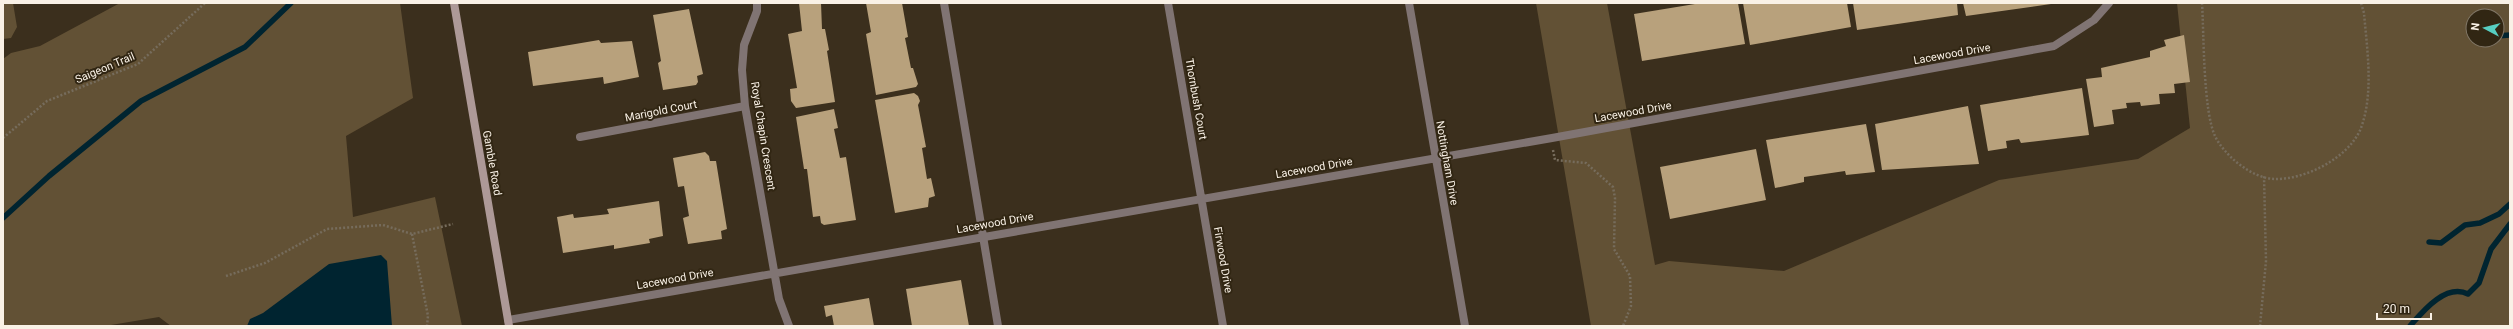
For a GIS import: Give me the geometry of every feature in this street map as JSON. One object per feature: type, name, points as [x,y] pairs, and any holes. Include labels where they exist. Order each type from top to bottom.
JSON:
[{"type":"main road","name":"Gamble Road","points":[[454,3],[508,323]]},
{"type":"street","name":"Royal Chapin Crescent","points":[[757,3],[757,11],[744,45],[742,70],[746,106],[779,299],[789,326]]},
{"type":"street","points":[[944,3],[998,326]]},
{"type":"street","name":"Thornbush Court","points":[[1168,3],[1201,199]]},
{"type":"street","name":"Nottingham Drive","points":[[1409,3],[1465,326]]},
{"type":"street","name":"Lacewood Drive","points":[[508,323],[775,273],[1552,138],[2054,46],[2094,20],[2109,3]]},
{"type":"street","name":"Marigold Court","points":[[580,137],[746,106]]},
{"type":"street","name":"Firwood Drive","points":[[1201,199],[1223,326]]},
{"type":"path","name":"Saigeon Trail","points":[[3,138],[47,101],[138,64],[205,3]]},
{"type":"path","points":[[2202,3],[2208,107],[2214,135],[2228,155],[2254,173],[2274,179],[2312,172],[2331,162],[2351,144],[2360,128],[2370,78],[2364,13],[2361,3]]},
{"type":"path","points":[[1552,138],[1555,160],[1586,162],[1613,187],[1615,198],[1614,249],[1630,276],[1631,306],[1623,326]]},
{"type":"path","points":[[2260,326],[2266,261],[2264,176]]},
{"type":"path","points":[[226,276],[265,263],[327,229],[383,225],[412,234],[454,224]]},
{"type":"path","points":[[412,234],[428,316],[427,326]]},
{"type":"shaded area","points":[[3,3],[13,3],[17,27],[11,38],[3,39]]},
{"type":"shaded area","points":[[120,3],[400,3],[413,98],[346,136],[353,217],[435,197],[462,326],[171,326],[159,317],[105,326],[3,326],[3,59],[11,53],[40,46]]},
{"type":"shaded area","points":[[1536,3],[1607,3],[1655,265],[1669,261],[1784,271],[1999,180],[2138,159],[2190,128],[2177,3],[2510,3],[2510,326],[1591,326]]},
{"type":"water","points":[[381,255],[387,261],[392,326],[247,326],[250,319],[263,313],[329,264]]},
{"type":"building","points":[[799,3],[821,3],[822,29],[825,29],[829,50],[827,51],[835,102],[796,108],[791,101],[790,89],[797,88],[788,34],[802,31]]},
{"type":"building","points":[[866,3],[902,3],[908,37],[905,38],[911,68],[913,68],[918,84],[916,87],[876,95],[866,34],[871,32]]},
{"type":"building","points":[[1701,3],[1738,3],[1745,44],[1642,61],[1634,14]]},
{"type":"building","points":[[1743,3],[1847,3],[1851,27],[1750,45]]},
{"type":"building","points":[[1853,3],[1957,3],[1958,15],[1857,30]]},
{"type":"building","points":[[1963,3],[2051,3],[2051,4],[1966,16]]},
{"type":"building","points":[[689,9],[703,74],[697,76],[698,82],[696,85],[663,90],[658,63],[661,61],[653,15]]},
{"type":"building","points":[[2184,35],[2190,82],[2174,84],[2175,93],[2159,94],[2160,104],[2141,106],[2140,102],[2126,103],[2127,108],[2112,110],[2114,124],[2094,127],[2086,79],[2102,77],[2101,68],[2150,57],[2150,51],[2166,46],[2164,40]]},
{"type":"building","points":[[599,40],[601,43],[632,41],[639,77],[604,84],[603,77],[533,86],[528,52]]},
{"type":"building","points":[[2082,88],[2089,135],[2021,143],[2019,139],[2006,141],[2007,148],[1988,151],[1980,105]]},
{"type":"building","points":[[914,93],[918,96],[920,101],[918,105],[926,147],[922,148],[927,179],[931,178],[935,196],[929,198],[928,207],[895,213],[875,100]]},
{"type":"building","points":[[1968,106],[1979,164],[1882,170],[1875,124]]},
{"type":"building","points":[[834,109],[838,128],[834,129],[840,158],[846,157],[856,220],[824,225],[821,223],[820,216],[813,217],[807,169],[804,169],[796,117]]},
{"type":"building","points":[[1866,124],[1875,172],[1846,175],[1845,171],[1804,177],[1804,182],[1775,188],[1766,140]]},
{"type":"building","points":[[1756,149],[1766,200],[1670,219],[1660,167]]},
{"type":"building","points":[[705,152],[709,156],[710,161],[716,161],[727,229],[721,231],[722,239],[688,244],[683,218],[689,216],[684,186],[678,187],[673,158]]},
{"type":"building","points":[[659,201],[663,236],[649,239],[650,243],[614,249],[614,245],[563,253],[557,217],[573,214],[574,218],[609,214],[607,209]]},
{"type":"building","points":[[961,280],[969,326],[912,326],[906,289]]},
{"type":"building","points":[[869,298],[874,326],[834,326],[832,315],[826,317],[824,306]]},
{"type":"waterway","points":[[3,218],[49,176],[141,101],[245,47],[291,3]]},
{"type":"waterway","points":[[2505,35],[2510,35]]},
{"type":"waterway","points":[[2429,242],[2441,243],[2465,225],[2480,223],[2499,214],[2510,204]]},
{"type":"waterway","points":[[2410,326],[2428,306],[2443,295],[2451,292],[2468,294],[2479,283],[2491,249],[2510,224]]}]
